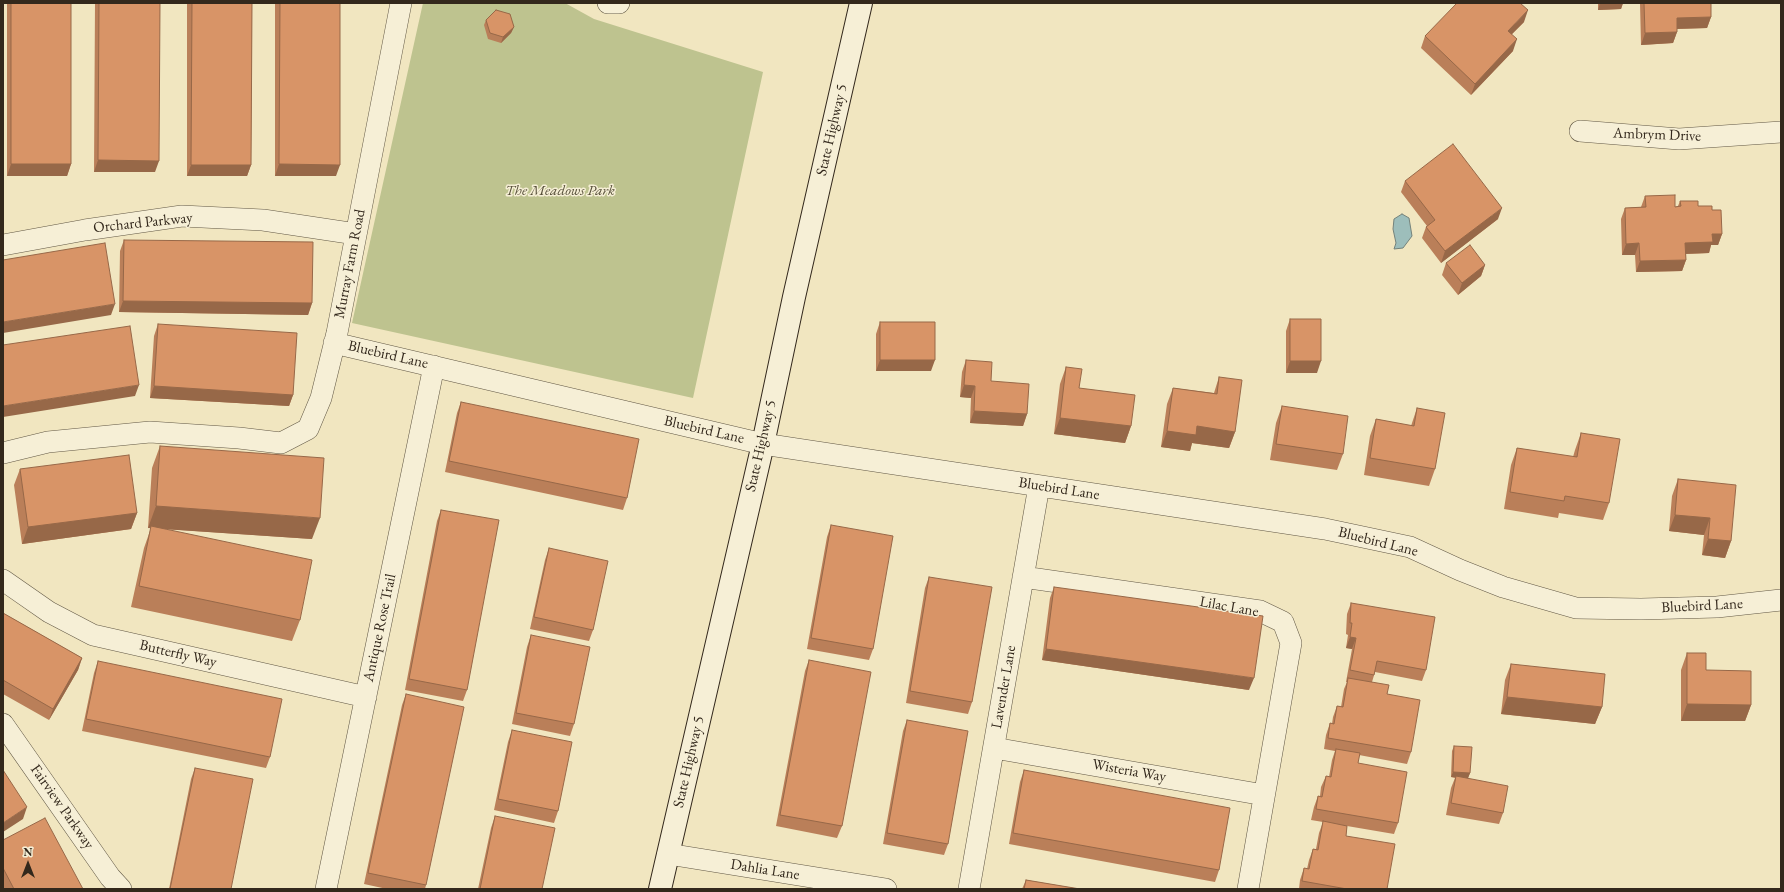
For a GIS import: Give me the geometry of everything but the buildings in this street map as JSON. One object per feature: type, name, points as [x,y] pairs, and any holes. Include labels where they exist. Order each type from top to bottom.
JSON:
[{"type":"main road","name":"State Highway 5","points":[[660,889],[763,444],[797,283],[861,3]]},
{"type":"street","name":"Murray Farm Road","points":[[3,453],[48,442],[150,432],[239,438],[281,443],[308,429],[321,398],[334,343],[401,3]]},
{"type":"street","points":[[608,3],[619,3]]},
{"type":"street","name":"Ambrym Drive","points":[[1580,131],[1679,139],[1781,132]]},
{"type":"street","name":"Orchard Parkway","points":[[3,246],[85,230],[182,216],[263,220],[356,234]]},
{"type":"street","name":"Bluebird Lane","points":[[334,343],[763,444],[1325,529],[1410,546],[1460,570],[1503,587],[1576,608],[1641,609],[1717,607],[1781,600]]},
{"type":"street","name":"Antique Rose Trail","points":[[326,889],[434,366]]},
{"type":"street","name":"Lavender Lane","points":[[969,889],[1039,486]]},
{"type":"street","name":"Lilac Lane","points":[[1023,577],[1260,611],[1283,622],[1291,643],[1248,889]]},
{"type":"street","name":"Butterfly Way","points":[[3,580],[49,612],[92,635],[366,697]]},
{"type":"street","name":"Fairview Parkway","points":[[3,724],[110,877],[121,889]]},
{"type":"street","name":"Wisteria Way","points":[[994,748],[1264,795]]},
{"type":"street","name":"Dahlia Lane","points":[[668,854],[886,889]]},
{"type":"green space","name":"The Meadows Park","points":[[423,3],[565,3],[594,19],[763,72],[693,398],[352,323]]},
{"type":"water","points":[[1402,214],[1409,218],[1412,236],[1403,248],[1394,249],[1396,243],[1393,229],[1394,219]]}]
